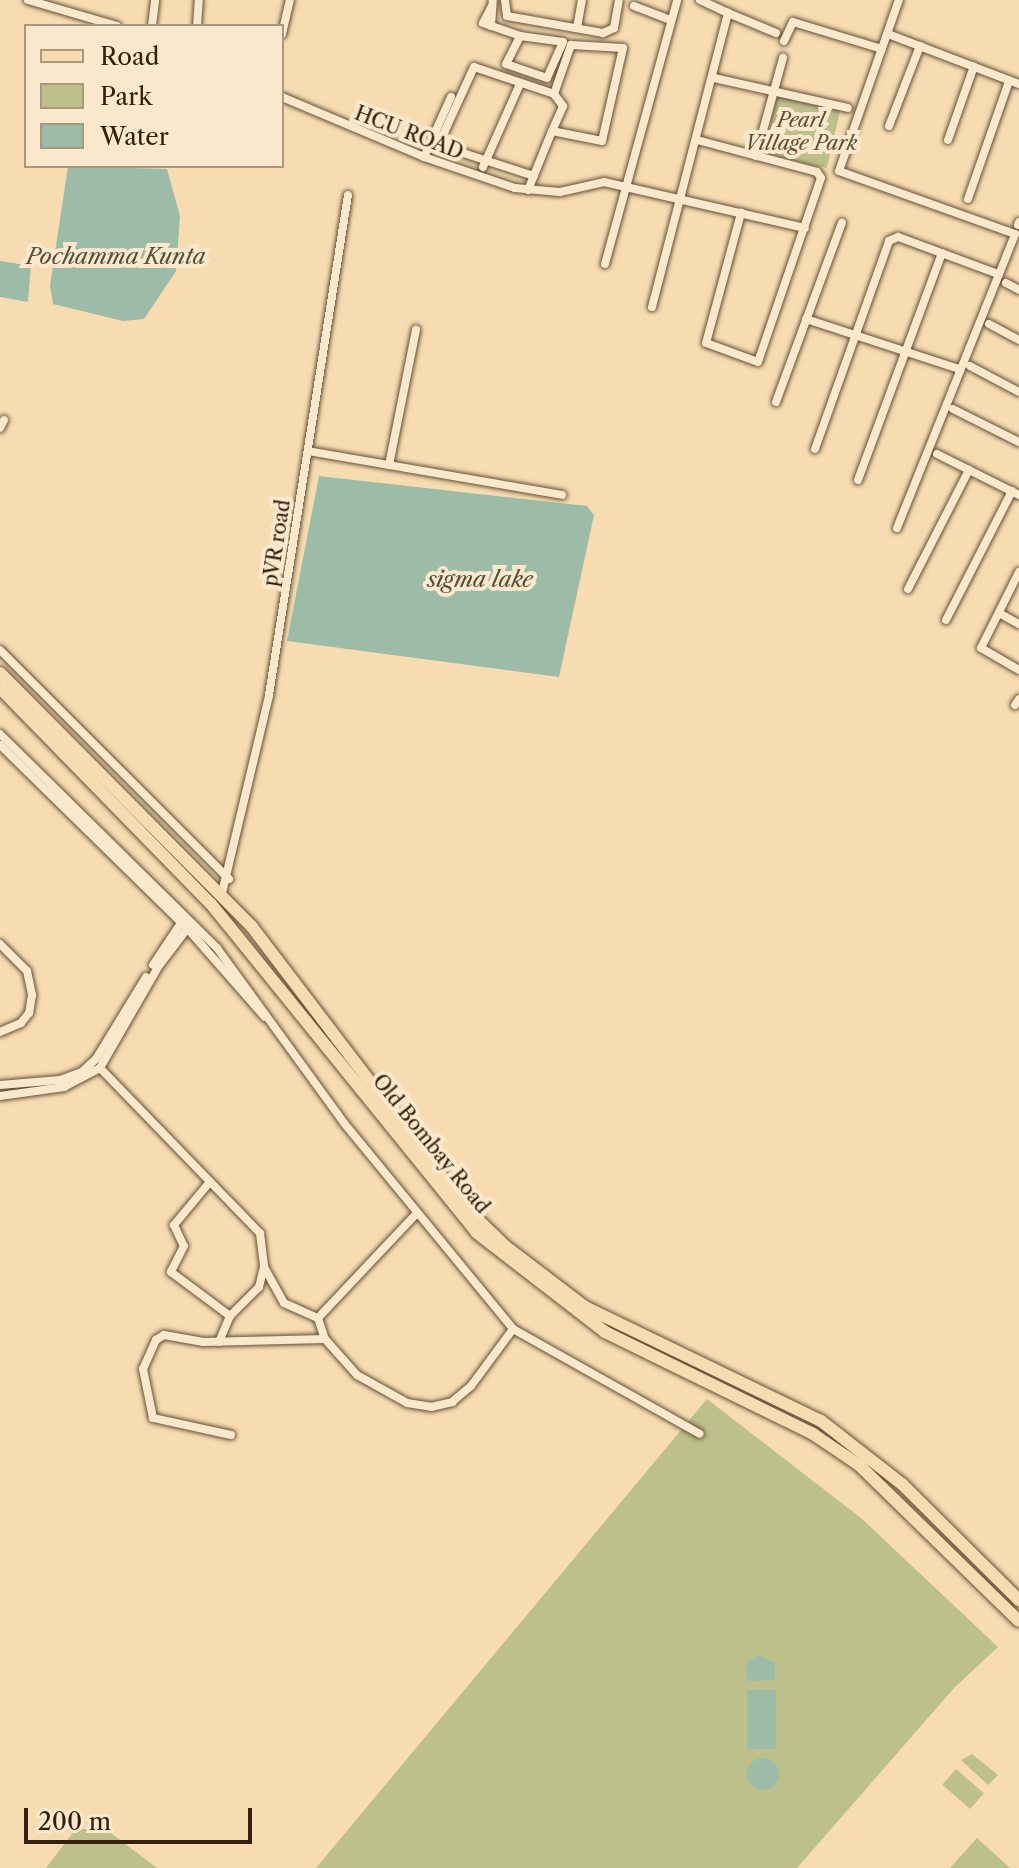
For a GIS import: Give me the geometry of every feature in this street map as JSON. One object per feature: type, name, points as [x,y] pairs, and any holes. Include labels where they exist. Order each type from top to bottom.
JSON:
[{"type":"main road","name":"Old Bombay Road","points":[[0,673],[222,893],[465,1207],[505,1246],[585,1307],[821,1421],[902,1484],[1017,1598]]},
{"type":"main road","name":"Old Bombay Road","points":[[0,688],[211,904],[477,1233],[605,1332],[813,1434],[859,1465],[1019,1621]]},
{"type":"main road","points":[[1004,1606],[1017,1598]]},
{"type":"street","points":[[28,0],[110,24]]},
{"type":"street","points":[[152,24],[155,0]]},
{"type":"street","points":[[197,24],[199,0]]},
{"type":"street","points":[[284,26],[290,0]]},
{"type":"street","points":[[505,0],[507,16],[577,28],[612,30],[619,0]]},
{"type":"street","points":[[577,28],[582,0]]},
{"type":"street","points":[[605,264],[677,0]]},
{"type":"street","points":[[700,0],[776,33]]},
{"type":"street","points":[[897,528],[1015,234],[839,171],[899,0]]},
{"type":"street","points":[[493,3],[487,24],[520,36],[563,42],[547,78],[506,64],[520,36]]},
{"type":"street","points":[[634,6],[670,20]]},
{"type":"street","points":[[652,307],[714,78],[728,13]]},
{"type":"street","points":[[784,41],[793,22],[882,49]]},
{"type":"street","points":[[888,34],[1019,84]]},
{"type":"street","points":[[552,131],[602,141],[624,49],[575,42],[554,94]]},
{"type":"street","points":[[889,126],[920,46]]},
{"type":"street","points":[[756,156],[783,58]]},
{"type":"street","points":[[948,140],[974,66]]},
{"type":"street","points":[[528,190],[534,176],[552,131],[563,101],[554,94],[478,67],[469,70],[441,140],[445,147],[485,164],[534,176]]},
{"type":"street","points":[[714,78],[848,108]]},
{"type":"street","points":[[968,199],[1009,81]]},
{"type":"street","points":[[479,176],[520,84]]},
{"type":"street","points":[[424,157],[451,97]]},
{"type":"street","name":"HCU ROAD","points":[[284,98],[424,157],[528,190],[560,192],[594,182],[627,186],[805,228]]},
{"type":"street","points":[[697,140],[820,175],[805,228],[758,362],[706,343],[741,213]]},
{"type":"street","name":"pVR road","points":[[222,893],[229,879],[269,695],[348,195]]},
{"type":"street","points":[[776,402],[842,223]]},
{"type":"street","points":[[815,449],[889,241],[898,237],[998,274]]},
{"type":"street","points":[[858,480],[942,253]]},
{"type":"street","points":[[1006,283],[1019,290]]},
{"type":"street","points":[[806,319],[959,369]]},
{"type":"street","points":[[989,324],[1019,340]]},
{"type":"street","points":[[389,465],[416,330]]},
{"type":"street","points":[[970,366],[1019,392]]},
{"type":"street","points":[[953,409],[1019,442]]},
{"type":"street","points":[[308,451],[562,495]]},
{"type":"street","points":[[937,454],[1016,493],[946,620]]},
{"type":"street","points":[[908,589],[969,470]]},
{"type":"street","points":[[1019,572],[981,648],[1019,670]]},
{"type":"street","points":[[999,613],[1019,624]]},
{"type":"street","points":[[0,650],[229,879]]},
{"type":"street","points":[[0,734],[187,922],[258,999],[266,1018],[416,1214],[513,1329],[700,1434]]},
{"type":"street","points":[[0,745],[187,922]]},
{"type":"street","points":[[0,1096],[64,1087],[100,1068],[187,922]]},
{"type":"street","points":[[0,1085],[68,1079],[96,1059],[187,922]]},
{"type":"street","points":[[0,944],[27,971],[32,995],[29,1013],[21,1023],[0,1032]]},
{"type":"street","points":[[100,1068],[260,1233],[264,1267],[259,1287],[230,1316],[219,1342]]},
{"type":"street","points":[[209,1183],[174,1225],[184,1246],[171,1272],[230,1316]]},
{"type":"street","points":[[318,1318],[416,1214]]},
{"type":"street","points":[[264,1267],[284,1303],[318,1318],[325,1339],[357,1375],[407,1403],[431,1407],[452,1402],[471,1386],[513,1329]]},
{"type":"street","points":[[231,1435],[156,1421],[142,1383],[147,1355],[164,1335],[219,1342],[325,1339]]},
{"type":"green space","name":"Pearl Village Park","points":[[777,95],[840,110],[827,168],[764,153]]},
{"type":"green space","points":[[707,1399],[861,1518],[998,1647],[955,1687],[797,1868],[316,1868]]},
{"type":"green space","points":[[972,1754],[998,1775],[988,1785],[961,1760]]},
{"type":"green space","points":[[956,1769],[984,1793],[970,1809],[942,1785]]},
{"type":"green space","points":[[103,1827],[157,1868],[46,1868],[75,1830]]},
{"type":"green space","points":[[977,1838],[1010,1868],[950,1868]]},
{"type":"water","name":"Pochamma Kunta","points":[[68,168],[167,169],[180,216],[176,271],[144,319],[123,321],[53,304],[50,286]]},
{"type":"water","points":[[0,261],[31,266],[28,302],[0,297]]},
{"type":"water","name":"sigma lake","points":[[319,476],[587,506],[594,515],[559,677],[287,641]]},
{"type":"water","points":[[759,1655],[775,1663],[775,1680],[747,1681],[746,1664]]},
{"type":"water","points":[[747,1690],[776,1690],[776,1749],[747,1749]]},
{"type":"water","points":[[763,1758],[774,1763],[779,1774],[774,1785],[763,1790],[752,1785],[747,1774],[752,1763]]}]
